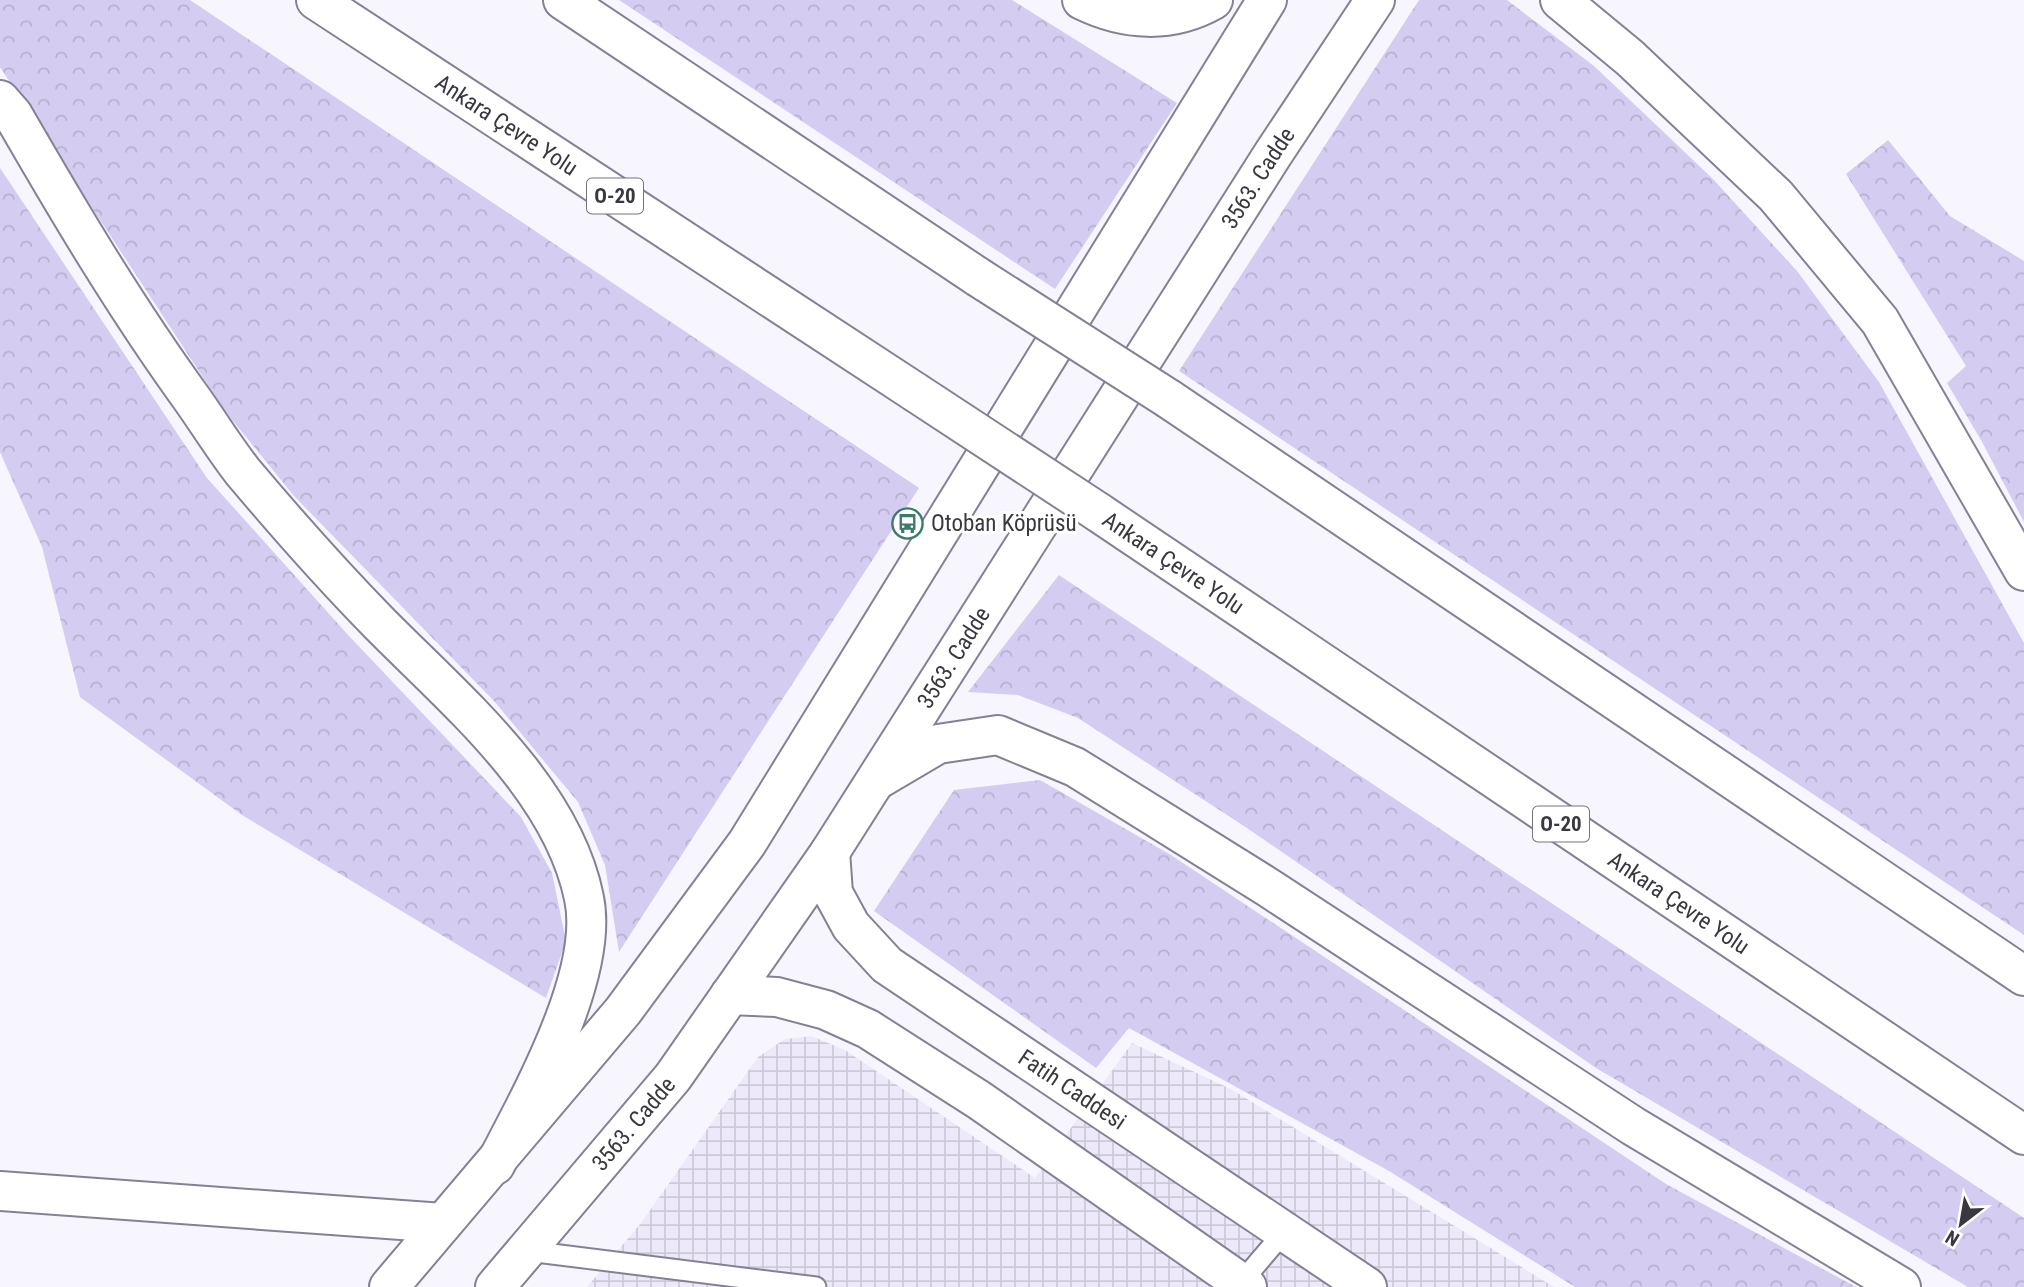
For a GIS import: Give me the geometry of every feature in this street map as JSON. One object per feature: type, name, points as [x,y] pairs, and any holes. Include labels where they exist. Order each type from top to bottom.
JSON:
[{"type":"main road","name":"Ankara Çevre Yolu","points":[[316,0],[1098,512],[2024,1135]]},
{"type":"main road","points":[[563,0],[978,277],[1168,399],[2024,976]]},
{"type":"main road","points":[[1082,0],[1100,9],[1143,18],[1172,17],[1193,11],[1213,0]]},
{"type":"main road","points":[[389,1287],[623,1011],[747,843],[1267,0]]},
{"type":"main road","name":"3563. Cadde","points":[[495,1287],[673,1077],[830,852],[1273,154],[1375,0]]},
{"type":"main road","points":[[1560,0],[1630,58],[1776,196],[1880,321],[2024,572]]},
{"type":"main road","points":[[0,100],[13,115],[78,228],[155,347],[242,470],[362,605],[495,742],[546,807],[571,850],[585,901],[584,959],[561,1026],[495,1165]]},
{"type":"main road","points":[[877,780],[938,744],[998,734],[1075,767],[1269,888],[1633,1126],[1901,1287]]},
{"type":"main road","name":"Fatih Caddesi","points":[[830,852],[834,893],[851,926],[887,965],[1367,1287]]},
{"type":"main road","points":[[730,995],[777,997],[825,1010],[869,1029],[979,1100],[1242,1286]]},
{"type":"main road","points":[[0,1191],[443,1223]]},
{"type":"lane","points":[[1242,1286],[1284,1232]]},
{"type":"lane","points":[[528,1251],[816,1287]]},
{"type":"shaded area","points":[[811,1036],[845,1050],[1035,1178],[1132,1043],[1231,1089],[1554,1287],[587,1287],[641,1223],[758,1057],[785,1039]]},
{"type":"green space","points":[[0,0],[190,0],[919,488],[619,952],[605,865],[578,802],[494,701],[294,496],[225,411],[0,67]]},
{"type":"green space","points":[[619,0],[1012,0],[1177,103],[1055,289]]},
{"type":"green space","points":[[1419,0],[1507,0],[1594,66],[1713,179],[1797,271],[1879,382],[2024,643],[2024,935],[1179,371]]},
{"type":"green space","points":[[1888,140],[1950,216],[2024,261],[2024,522],[1981,440],[1947,383],[1966,366],[1846,174]]},
{"type":"green space","points":[[0,168],[207,478],[349,636],[521,817],[552,873],[566,941],[546,998],[242,815],[80,697],[42,547],[0,452]]},
{"type":"green space","points":[[1059,575],[2024,1218],[2024,1287],[1968,1287],[1596,1068],[1247,828],[1078,718],[1018,695],[968,692]]},
{"type":"green space","points":[[1040,780],[1171,855],[1666,1184],[1856,1287],[1575,1287],[1389,1171],[1129,1028],[1096,1068],[874,911],[954,790]]},
{"type":"place","name":"Otoban Köprüsü","points":[[908,523]]}]
